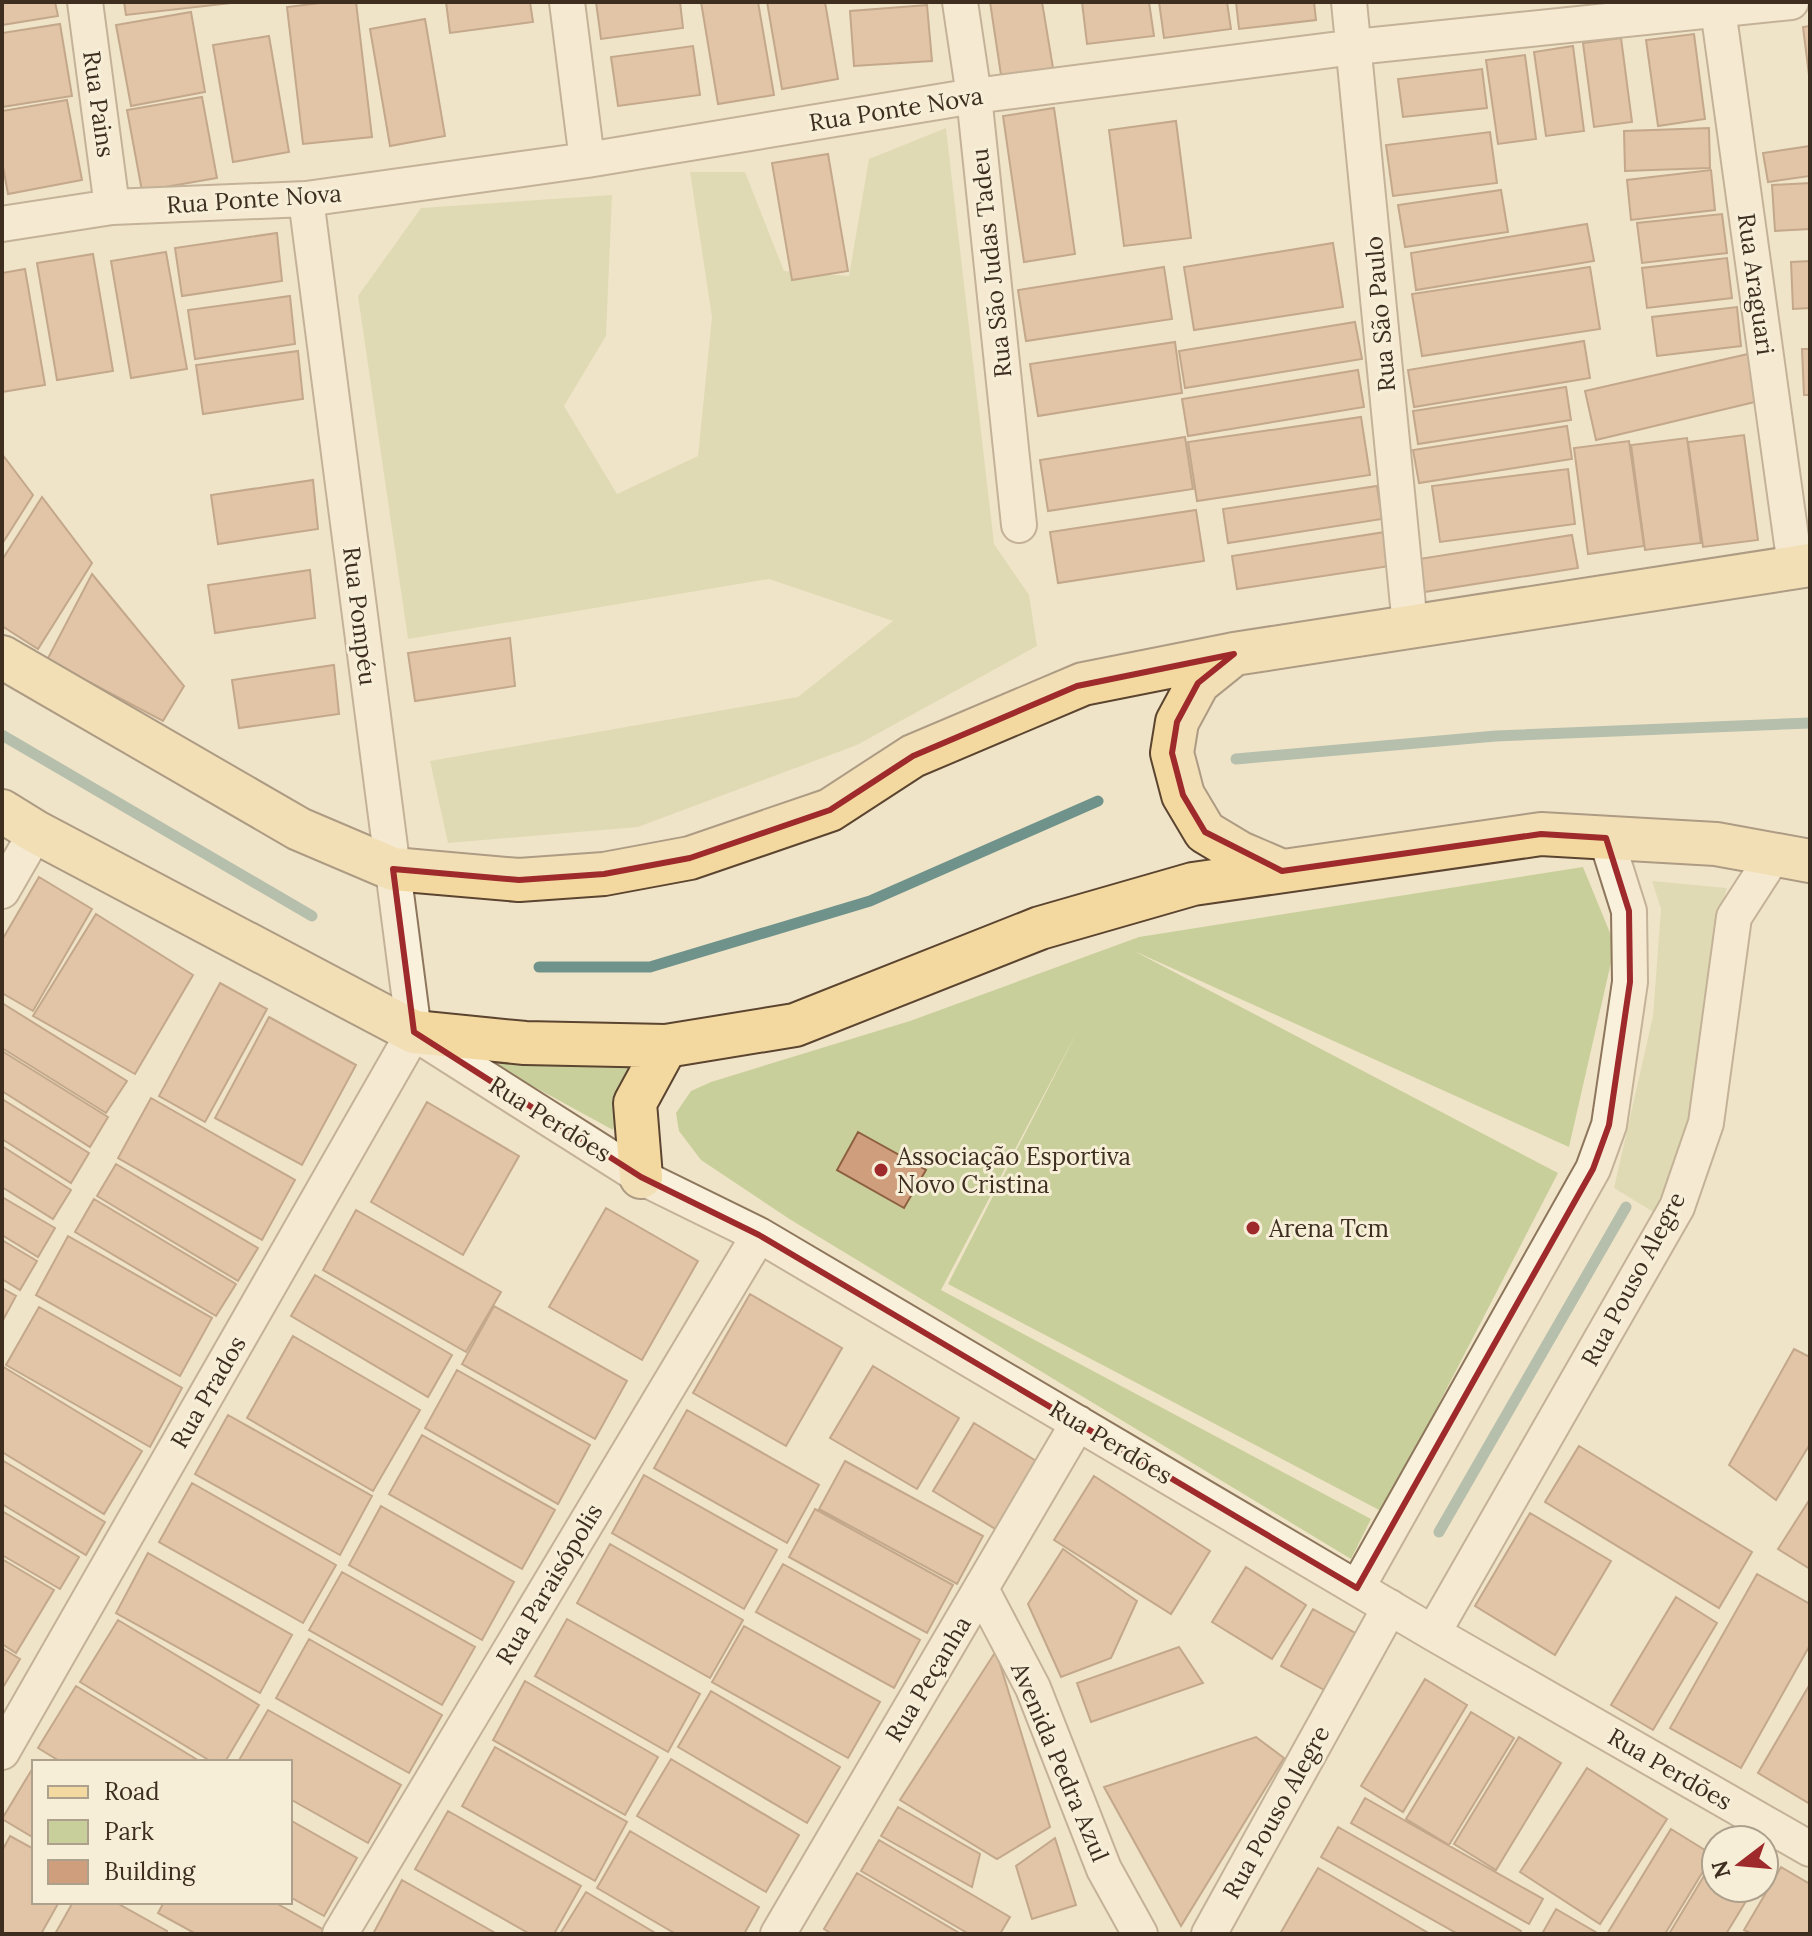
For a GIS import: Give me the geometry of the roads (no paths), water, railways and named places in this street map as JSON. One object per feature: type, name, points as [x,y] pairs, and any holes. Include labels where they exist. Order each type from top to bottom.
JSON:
[{"type":"main road","points":[[2,657],[299,829],[393,869],[519,880],[604,874],[690,858],[830,810],[913,756],[1083,684],[1234,654],[1802,566]]},
{"type":"main road","points":[[1234,654],[1198,683],[1177,722],[1172,753],[1183,795],[1205,832],[1240,853],[1282,871]]},
{"type":"main road","points":[[19,821],[414,1032],[525,1043],[666,1046],[795,1025],[1040,928],[1193,884],[1541,834],[1716,844],[1792,858]]},
{"type":"main road","points":[[641,1177],[635,1103],[666,1046]]},
{"type":"street","name":"Rua Pains","points":[[85,2],[112,207]]},
{"type":"street","points":[[567,2],[587,160]]},
{"type":"street","name":"Rua São Judas Tadeu","points":[[960,2],[974,96],[1019,525]]},
{"type":"street","name":"Rua São Paulo","points":[[1349,2],[1410,626]]},
{"type":"street","name":"Rua Ponte Nova","points":[[2,224],[112,207],[306,199],[587,160],[974,96],[1717,5],[1791,2]]},
{"type":"street","name":"Rua Araguari","points":[[1717,5],[1802,566]]},
{"type":"street","name":"Rua Pompéu","points":[[306,199],[414,1032]]},
{"type":"street","points":[[2,891],[19,821]]},
{"type":"street","points":[[1357,1588],[1593,1169],[1609,1125],[1630,982],[1629,911],[1606,838]]},
{"type":"street","name":"Rua Pouso Alegre","points":[[1433,1633],[1677,1207],[1706,1123],[1734,917],[1792,858]]},
{"type":"street","name":"Rua Perdões","points":[[414,1032],[641,1177],[759,1235],[1433,1633],[1810,1849]]},
{"type":"street","name":"Rua Prados","points":[[2,1752],[414,1032]]},
{"type":"street","name":"Rua Paraisópolis","points":[[340,1934],[759,1235]]},
{"type":"street","name":"Rua Peçanha","points":[[778,1934],[1078,1423]]},
{"type":"street","name":"Avenida Pedra Azul","points":[[981,1589],[1033,1688],[1104,1869],[1140,1934]]},
{"type":"street","name":"Rua Pouso Alegre","points":[[1209,1934],[1390,1607]]},
{"type":"waterway","points":[[1236,759],[1496,736],[1810,723]]},
{"type":"waterway","points":[[2,735],[312,916]]},
{"type":"waterway","points":[[539,967],[650,967],[870,901],[1098,801]]},
{"type":"waterway","points":[[1439,1532],[1626,1207]]},
{"type":"place","name":"Associação Esportiva Novo Cristina","points":[[881,1170]]},
{"type":"place","name":"Arena Tcm","points":[[1253,1228]]}]
